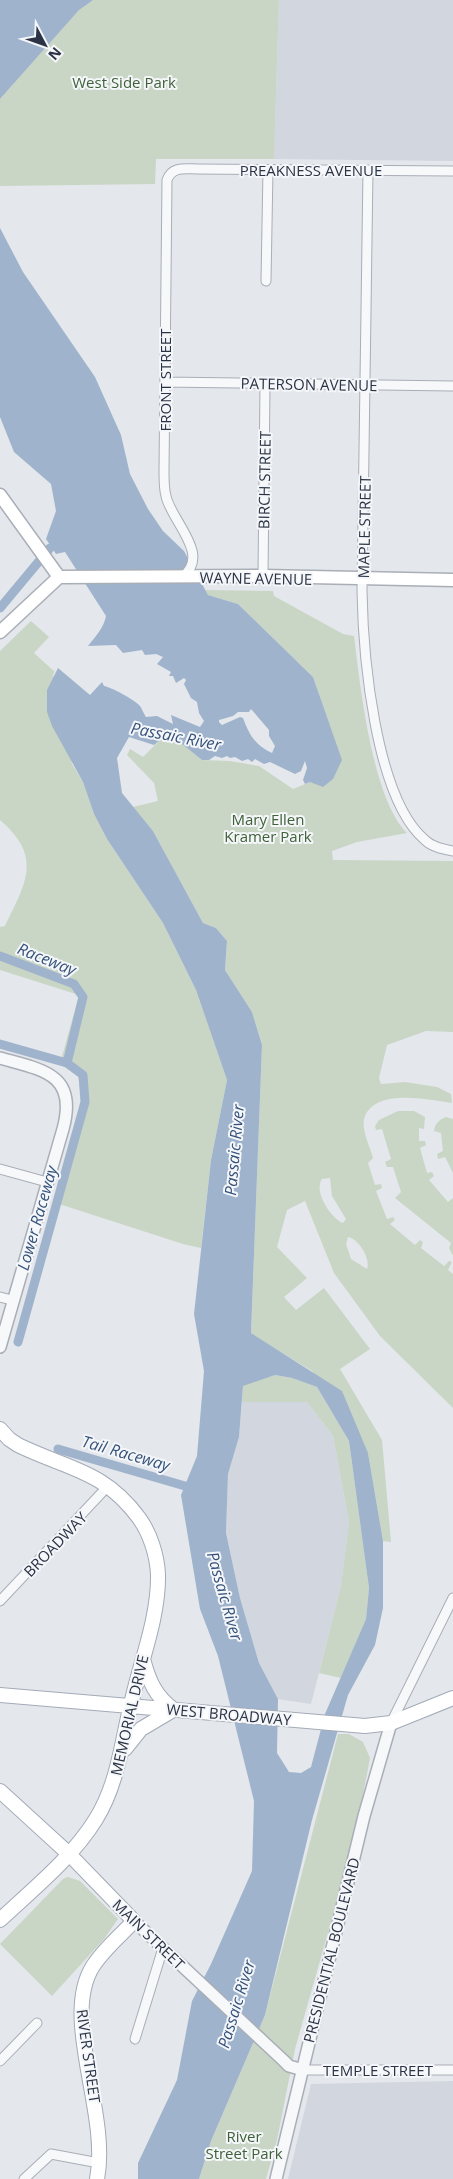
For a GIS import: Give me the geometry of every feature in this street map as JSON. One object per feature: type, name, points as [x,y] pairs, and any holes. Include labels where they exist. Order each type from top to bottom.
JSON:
[{"type":"main road","points":[[0,495],[59,577],[0,632]]},
{"type":"main road","name":"WAYNE AVENUE","points":[[59,577],[263,576],[364,580],[453,580]]},
{"type":"main road","name":"MEMORIAL DRIVE","points":[[0,1429],[18,1445],[84,1471],[109,1485],[127,1502],[140,1519],[150,1539],[156,1561],[157,1583],[154,1607],[130,1706],[121,1754],[110,1791],[102,1809],[69,1854],[0,1920]]},
{"type":"main road","points":[[121,1754],[141,1729],[174,1710],[151,1687],[142,1657]]},
{"type":"main road","name":"WEST BROADWAY","points":[[0,1695],[377,1726],[391,1723],[453,1698]]},
{"type":"main road","name":"MAIN STREET","points":[[0,1791],[69,1854],[134,1921]]},
{"type":"main road","name":"RIVER STREET","points":[[97,2179],[100,2138],[82,2030],[81,1997],[93,1966],[134,1921]]},
{"type":"street","name":"PREAKNESS AVENUE","points":[[170,173],[178,169],[453,171]]},
{"type":"street","points":[[266,281],[268,170]]},
{"type":"street","name":"MAPLE STREET","points":[[368,170],[367,385],[362,614],[364,642],[374,714],[389,778],[408,819],[419,834],[429,844],[453,851]]},
{"type":"street","name":"FRONT STREET","points":[[170,173],[167,180],[165,228],[166,497],[191,547],[194,560],[192,568],[182,577]]},
{"type":"street","name":"PATERSON AVENUE","points":[[165,382],[453,386]]},
{"type":"street","name":"BIRCH STREET","points":[[263,576],[265,384]]},
{"type":"street","points":[[0,1058],[35,1068],[55,1079],[63,1087],[67,1107],[0,1347]]},
{"type":"street","points":[[0,1169],[47,1182]]},
{"type":"street","points":[[0,1297],[12,1300]]},
{"type":"street","name":"BROADWAY","points":[[0,1601],[109,1485]]},
{"type":"street","points":[[391,1723],[453,1598]]},
{"type":"street","name":"PRESIDENTIAL BOULEVARD","points":[[276,2179],[364,1816],[391,1723]]},
{"type":"street","name":"MAIN STREET","points":[[134,1921],[290,2066],[302,2070]]},
{"type":"street","points":[[134,2039],[163,1948]]},
{"type":"street","points":[[0,2061],[37,2023]]},
{"type":"street","name":"TEMPLE STREET","points":[[302,2070],[453,2070]]},
{"type":"street","points":[[24,2179],[42,2159],[51,2154],[60,2154],[99,2163]]},
{"type":"shaded area","points":[[279,0],[453,0],[453,161],[274,159]]},
{"type":"shaded area","points":[[242,1402],[307,1402],[333,1436],[349,1522],[341,1586],[311,1704],[278,1699],[259,1663],[240,1598],[226,1533],[228,1474],[239,1437]]},
{"type":"shaded area","points":[[453,2081],[453,2179],[288,2179],[311,2084]]},
{"type":"green space","name":"West Side Park","points":[[93,0],[279,0],[274,159],[156,159],[155,184],[0,186],[0,99],[82,6]]},
{"type":"green space","name":"Mary Ellen Kramer Park","points":[[205,590],[273,591],[274,596],[343,634],[354,636],[364,710],[376,768],[395,817],[407,833],[357,842],[332,851],[333,860],[453,861],[453,1032],[426,1031],[387,1045],[379,1078],[381,1084],[405,1082],[437,1087],[451,1094],[452,1103],[417,1098],[392,1099],[371,1107],[365,1116],[364,1126],[373,1158],[368,1163],[375,1185],[381,1184],[382,1188],[376,1191],[387,1219],[393,1217],[395,1220],[390,1224],[415,1245],[420,1240],[423,1242],[421,1248],[444,1266],[449,1261],[452,1262],[448,1270],[453,1274],[453,1408],[380,1336],[334,1273],[305,1201],[287,1210],[277,1247],[307,1278],[284,1297],[296,1310],[324,1288],[370,1349],[340,1369],[382,1440],[391,1542],[383,1541],[368,1453],[312,1371],[251,1334],[262,1045],[252,1012],[225,970],[227,941],[216,928],[203,923],[153,831],[133,807],[158,801],[154,783],[127,755],[130,749],[143,757],[160,740],[182,744],[202,760],[230,761],[259,766],[293,789],[310,782],[341,760],[313,677],[238,604],[208,595]],"holes":[[[330,1178],[332,1196],[346,1219],[343,1223],[333,1216],[322,1197],[320,1190],[322,1179]],[[348,1237],[356,1241],[366,1255],[367,1269],[351,1259],[346,1244]]]},
{"type":"green space","points":[[31,621],[49,637],[34,653],[55,672],[53,674],[72,764],[83,782],[94,814],[107,839],[163,923],[196,990],[227,1080],[211,1160],[201,1248],[183,1244],[53,1202],[82,1100],[78,1076],[60,1064],[79,995],[0,970],[0,927],[5,926],[24,883],[26,858],[22,846],[13,833],[0,820],[0,651]]},
{"type":"green space","points":[[398,1111],[414,1111],[425,1117],[424,1129],[419,1128],[419,1141],[425,1141],[426,1145],[420,1148],[427,1173],[432,1172],[434,1176],[429,1180],[448,1202],[453,1198],[453,1256],[449,1248],[451,1243],[395,1198],[401,1192],[393,1167],[387,1167],[385,1162],[391,1159],[382,1129],[376,1130],[375,1126],[379,1120]]},
{"type":"green space","points":[[446,1117],[453,1119],[453,1173],[445,1157],[438,1159],[437,1154],[443,1151],[441,1133],[434,1131],[438,1122]]},
{"type":"green space","points":[[275,1375],[292,1378],[317,1387],[349,1441],[369,1588],[366,1619],[341,1678],[319,1673],[341,1586],[349,1522],[333,1436],[307,1402],[242,1402],[243,1385]]},
{"type":"green space","name":"River Street Park","points":[[338,1734],[349,1734],[363,1742],[370,1758],[355,1837],[295,2049],[277,2140],[266,2179],[199,2179],[211,2141],[265,2015]]},
{"type":"green space","points":[[68,1877],[80,1881],[118,1919],[104,1939],[52,1996],[0,1944],[63,1879]]},
{"type":"water","points":[[0,0],[93,0],[79,10],[0,99]]},
{"type":"water","name":"Passaic River","points":[[0,228],[23,272],[95,377],[121,435],[130,474],[148,509],[163,531],[184,551],[208,595],[238,604],[313,677],[342,760],[333,779],[323,787],[310,782],[305,784],[303,780],[307,768],[305,761],[301,771],[295,774],[270,762],[264,764],[255,759],[252,762],[248,759],[242,761],[235,757],[230,758],[227,756],[222,758],[215,756],[209,760],[202,760],[182,744],[160,740],[154,745],[129,737],[117,758],[122,793],[153,831],[203,923],[216,928],[227,941],[225,970],[252,1012],[262,1045],[251,1333],[342,1391],[368,1453],[383,1541],[383,1608],[375,1645],[348,1695],[312,1820],[265,2015],[211,2141],[199,2179],[138,2179],[138,2163],[177,2080],[192,2001],[211,1964],[252,1871],[254,1801],[218,1656],[200,1609],[181,1495],[197,1456],[204,1371],[194,1314],[211,1160],[227,1080],[196,990],[163,923],[107,839],[94,814],[83,782],[52,726],[47,712],[47,690],[58,668],[90,695],[102,682],[104,686],[117,691],[137,703],[146,717],[157,716],[173,724],[171,715],[200,727],[204,721],[199,713],[197,702],[191,698],[184,684],[186,680],[184,678],[176,683],[173,676],[169,676],[171,672],[157,664],[163,657],[156,654],[145,655],[142,650],[123,653],[116,645],[88,646],[102,628],[106,616],[65,552],[56,554],[46,539],[56,511],[51,484],[14,452],[0,417]],"holes":[[[251,709],[269,730],[269,736],[275,746],[272,753],[253,738],[243,718],[240,717],[222,725],[219,722],[219,720],[233,716],[238,712],[249,712]],[[275,1375],[292,1378],[317,1387],[349,1441],[369,1588],[366,1619],[325,1714],[311,1767],[301,1773],[289,1772],[277,1753],[278,1699],[259,1663],[240,1598],[226,1533],[228,1474],[239,1437],[243,1386]]]},
{"type":"waterway","name":"Raceway","points":[[0,608],[50,548]]},
{"type":"waterway","name":"Lower Raceway","points":[[0,956],[74,984],[83,997],[67,1063],[83,1075],[85,1102],[18,1342]]},
{"type":"waterway","points":[[0,1044],[67,1063]]},
{"type":"waterway","name":"Tail Raceway","points":[[58,1449],[185,1486]]}]
